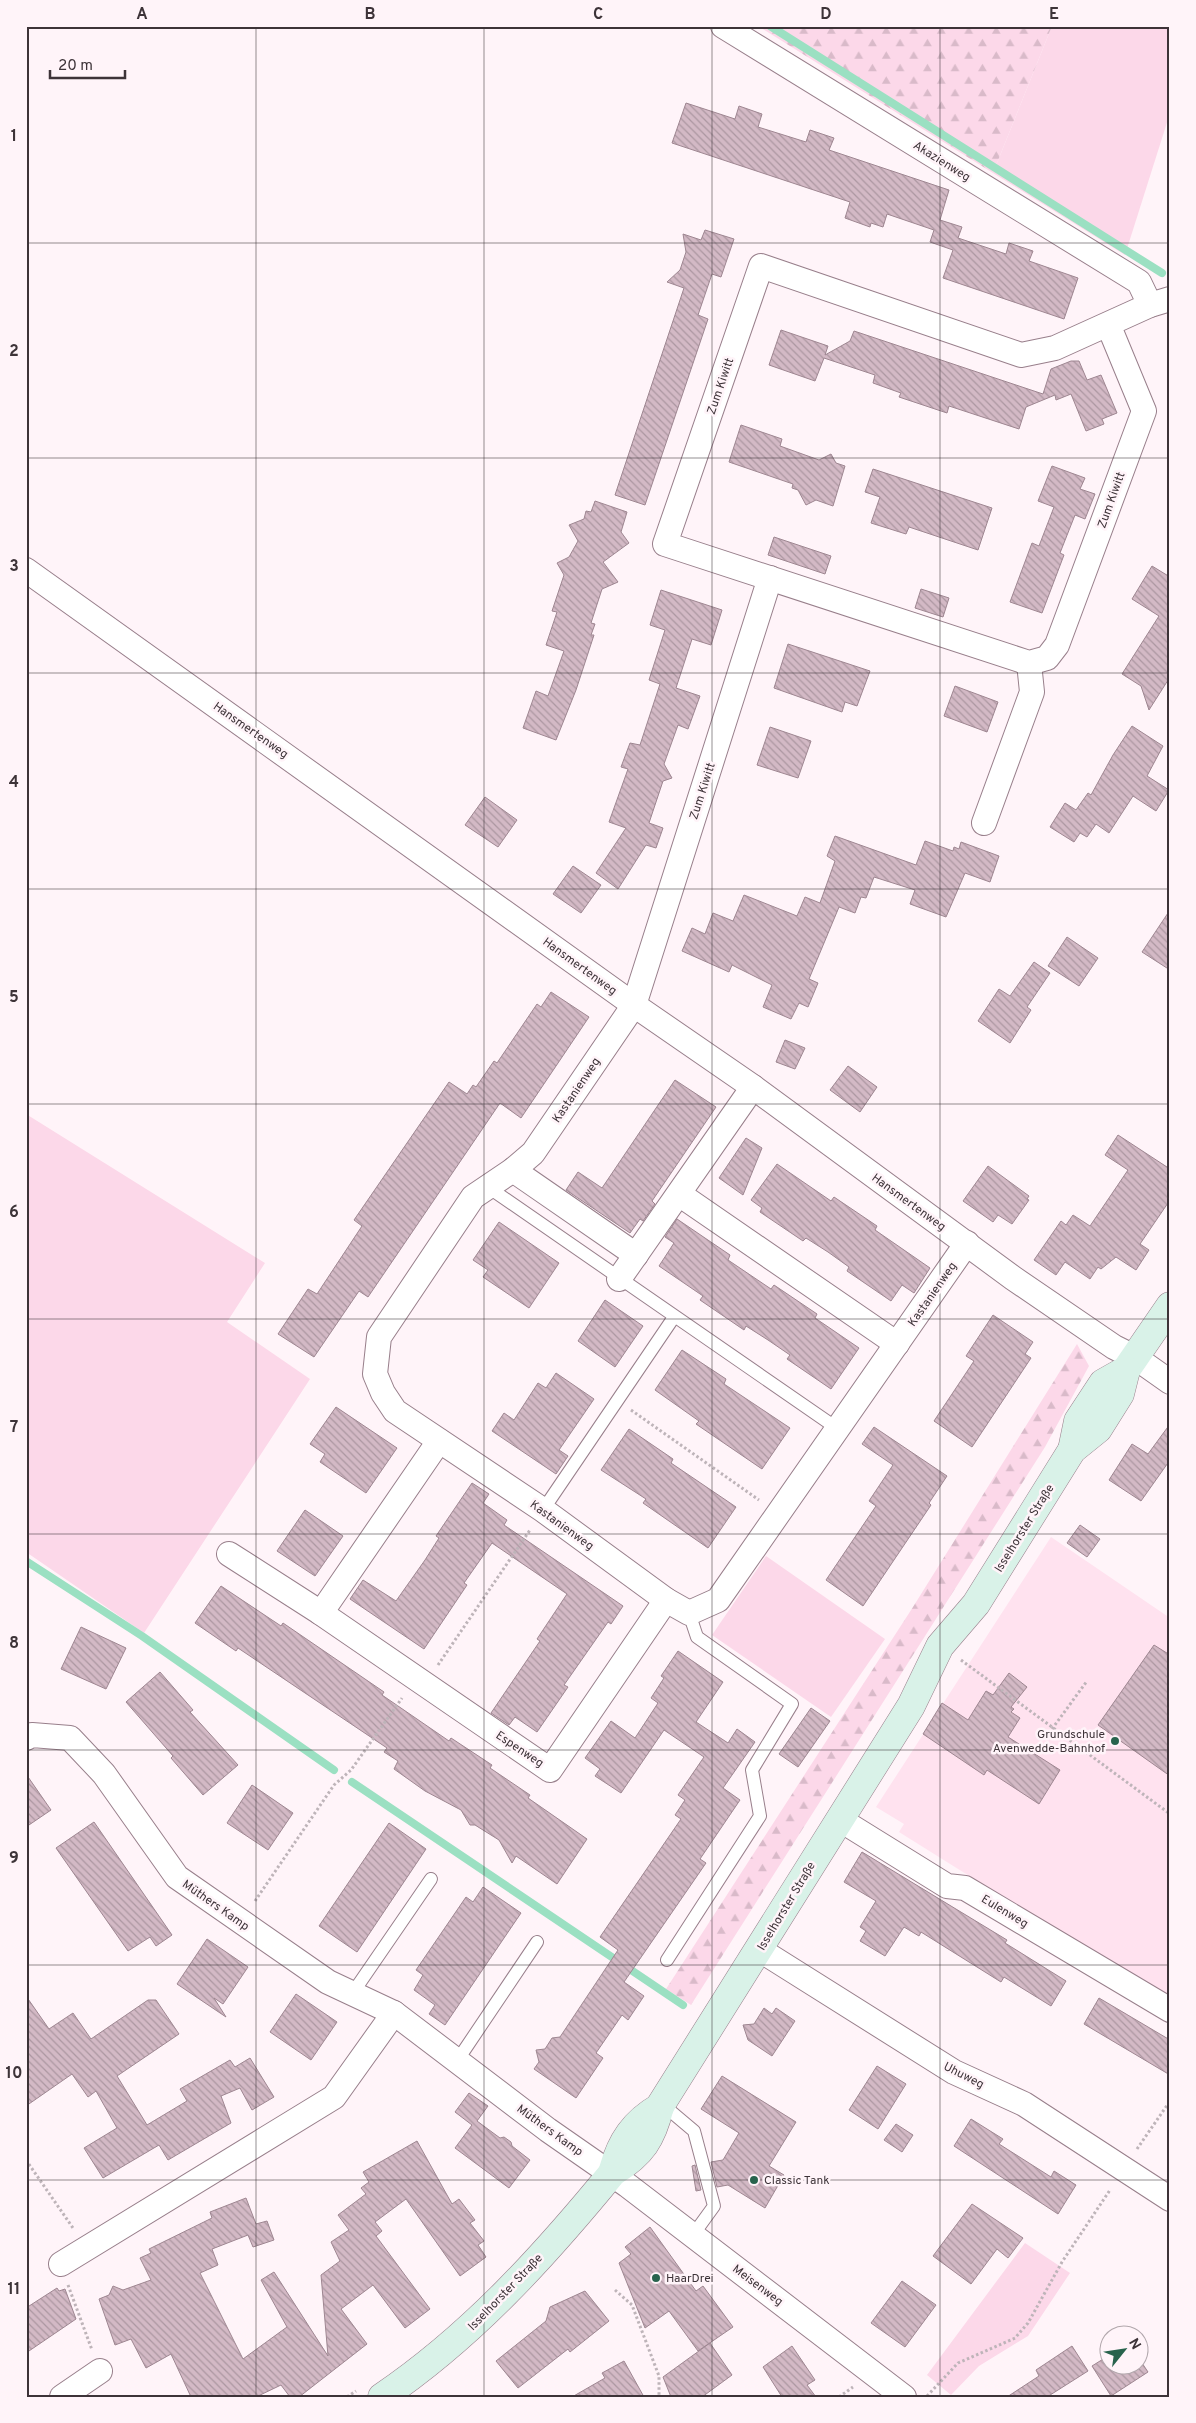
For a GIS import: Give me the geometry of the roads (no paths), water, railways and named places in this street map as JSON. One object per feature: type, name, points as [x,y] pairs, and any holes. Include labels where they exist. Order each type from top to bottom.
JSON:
[{"type":"street","name":"Akazienweg","points":[[723,26],[1139,282],[1160,302],[1055,348],[1021,355],[761,266]]},
{"type":"street","name":"Zum Kiwitt","points":[[761,266],[665,544],[1029,663],[1047,658],[1057,645],[1144,411],[1108,324]]},
{"type":"street","name":"Hansmertenweg","points":[[26,570],[753,1088],[967,1244],[1114,1347],[1131,1364],[1170,1382]]},
{"type":"street","name":"Zum Kiwitt","points":[[634,1005],[770,578]]},
{"type":"street","points":[[984,823],[1032,692],[1029,663]]},
{"type":"street","name":"Kastanienweg","points":[[634,1005],[533,1153],[513,1170],[473,1197],[379,1338],[375,1374],[383,1393],[396,1411],[542,1510],[666,1600],[689,1613],[718,1600],[967,1244]]},
{"type":"street","points":[[619,1279],[753,1088]]},
{"type":"street","points":[[513,1170],[636,1255]]},
{"type":"street","points":[[679,1194],[897,1344]]},
{"type":"street","name":"Isselhorster Straße","points":[[382,2397],[461,2336],[529,2270],[612,2173],[630,2161],[647,2144],[656,2126],[661,2105],[760,1950],[911,1706],[955,1656],[966,1636],[975,1606],[1072,1450],[1098,1430],[1120,1394],[1131,1364],[1170,1306]]},
{"type":"street","points":[[321,1613],[439,1441]]},
{"type":"street","name":"Espenweg","points":[[229,1554],[321,1613],[550,1770],[666,1600]]},
{"type":"street","name":"Müthers Kamp","points":[[26,1738],[32,1734],[70,1738],[104,1774],[177,1877],[328,1982],[394,2013],[612,2173]]},
{"type":"street","name":"Eulenweg","points":[[840,1819],[947,1886],[966,1888],[1170,2010]]},
{"type":"street","name":"Uhuweg","points":[[760,1950],[954,2072],[1024,2104],[1170,2198]]},
{"type":"street","points":[[61,2264],[334,2097],[394,2013]]},
{"type":"street","name":"Meisenweg","points":[[612,2173],[904,2397]]},
{"type":"street","points":[[62,2397],[100,2371]]},
{"type":"lane","points":[[488,1187],[838,1429]]},
{"type":"lane","points":[[542,1510],[619,1401],[674,1317]]},
{"type":"lane","points":[[667,1960],[760,1816],[752,1770],[792,1704],[697,1637],[689,1613]]},
{"type":"lane","points":[[352,1994],[431,1879]]},
{"type":"lane","points":[[457,2060],[537,1942]]},
{"type":"lane","points":[[661,2105],[694,2131],[714,2206],[693,2235]]},
{"type":"waterway","points":[[770,26],[1162,273]]},
{"type":"waterway","points":[[26,1561],[142,1636],[334,1770]]},
{"type":"waterway","points":[[352,1782],[683,2005]]},
{"type":"place","name":"Grundschule Avenwedde-Bahnhof","points":[[1115,1741]]},
{"type":"place","name":"Classic Tank","points":[[754,2180]]},
{"type":"place","name":"HaarDrei","points":[[656,2278]]}]
